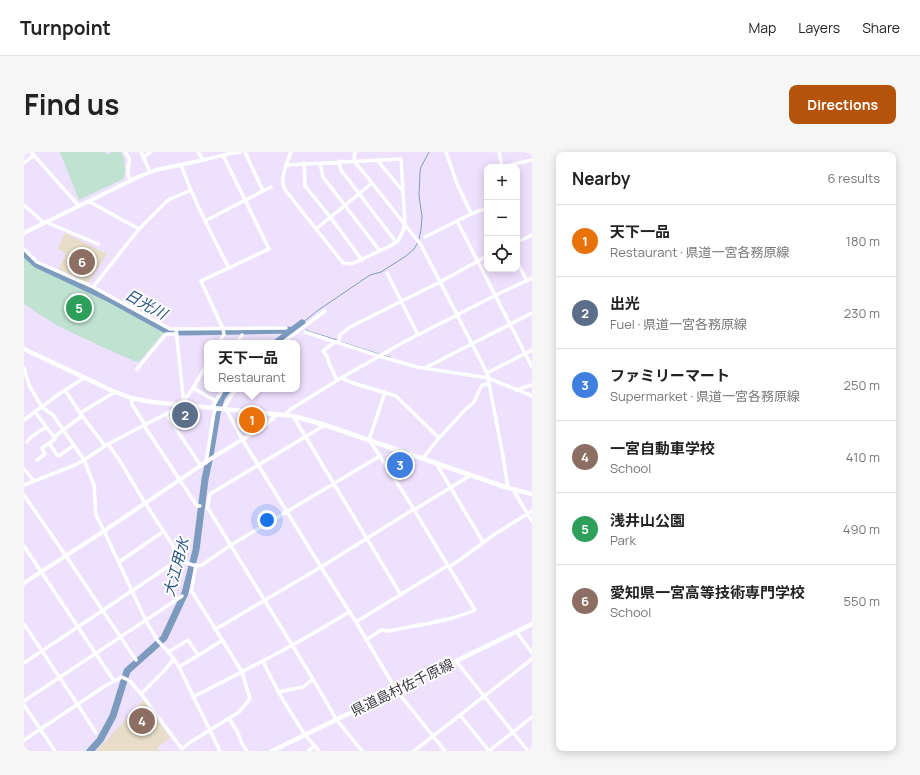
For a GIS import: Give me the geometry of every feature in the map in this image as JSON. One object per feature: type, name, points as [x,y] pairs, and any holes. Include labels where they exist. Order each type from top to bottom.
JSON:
[{"type":"main road","points":[[25,350],[115,392],[132,398],[152,402],[293,416],[370,440],[508,488],[532,494]]},
{"type":"main road","name":"県道島村佐千原線","points":[[272,751],[532,624]]},
{"type":"street","points":[[125,152],[130,158],[128,175],[131,180]]},
{"type":"street","points":[[141,152],[150,172]]},
{"type":"street","points":[[143,157],[151,152]]},
{"type":"street","points":[[198,152],[201,160]]},
{"type":"street","points":[[24,233],[150,172],[240,152]]},
{"type":"street","points":[[245,152],[263,191]]},
{"type":"street","points":[[287,165],[401,158],[404,223],[403,231],[396,242],[390,246],[352,264],[343,263],[286,191],[283,185],[283,179],[287,165],[291,152]]},
{"type":"street","points":[[355,152],[354,161],[420,244],[486,373],[508,488]]},
{"type":"street","points":[[446,152],[457,184],[471,213]]},
{"type":"street","points":[[499,152],[501,164]]},
{"type":"street","points":[[24,163],[32,154],[79,206]]},
{"type":"street","points":[[221,340],[224,334],[223,329],[201,281],[269,249],[223,155]]},
{"type":"street","points":[[377,160],[402,191]]},
{"type":"street","points":[[515,164],[532,160]]},
{"type":"street","points":[[338,161],[341,170],[396,242]]},
{"type":"street","points":[[320,163],[322,177],[380,251]]},
{"type":"street","points":[[304,164],[305,186],[362,260]]},
{"type":"street","points":[[181,165],[205,222],[229,268]]},
{"type":"street","points":[[316,229],[331,218],[372,182]]},
{"type":"street","points":[[205,222],[271,187]]},
{"type":"street","points":[[93,287],[139,229],[168,200],[191,190]]},
{"type":"street","points":[[88,201],[139,229]]},
{"type":"street","points":[[24,205],[45,222],[98,244]]},
{"type":"street","points":[[425,237],[471,213],[484,209]]},
{"type":"street","points":[[458,220],[532,367]]},
{"type":"street","points":[[520,241],[532,236]]},
{"type":"street","points":[[24,250],[37,262],[93,287],[177,332]]},
{"type":"street","points":[[337,380],[328,358],[323,351],[337,342],[340,335],[350,327],[440,282],[484,257]]},
{"type":"street","points":[[520,268],[527,281]]},
{"type":"street","points":[[387,274],[418,335]]},
{"type":"street","points":[[284,415],[337,380],[379,356],[496,295],[532,278]]},
{"type":"street","points":[[286,340],[325,311]]},
{"type":"street","points":[[424,369],[532,313]]},
{"type":"street","points":[[137,369],[166,334],[223,329],[286,328]]},
{"type":"street","points":[[177,332],[184,405]]},
{"type":"street","points":[[305,332],[424,369],[488,378],[532,396]]},
{"type":"street","points":[[239,340],[242,335]]},
{"type":"street","points":[[486,373],[532,350]]},
{"type":"street","points":[[24,368],[29,385],[42,407],[53,415],[84,460],[94,485],[96,515],[146,621],[158,641],[179,667],[220,751]]},
{"type":"street","points":[[24,485],[68,469],[106,445],[184,405],[186,398],[204,369]]},
{"type":"street","points":[[24,420],[84,378]]},
{"type":"street","points":[[341,378],[396,396],[439,438]]},
{"type":"street","points":[[423,458],[439,438],[474,402],[482,385],[489,384]]},
{"type":"street","points":[[24,387],[29,385]]},
{"type":"street","points":[[516,390],[532,385]]},
{"type":"street","points":[[193,388],[216,401]]},
{"type":"street","points":[[65,390],[81,415],[120,461],[181,558],[190,565],[202,565],[231,545],[380,456]]},
{"type":"street","points":[[37,460],[45,454],[42,448],[55,439],[55,437],[64,431],[81,415],[115,392]]},
{"type":"street","points":[[206,463],[216,401],[221,392]]},
{"type":"street","points":[[234,392],[224,409],[287,511],[320,568],[356,622],[396,690],[445,751]]},
{"type":"street","points":[[366,640],[381,630],[388,631],[445,620],[475,610],[370,440],[385,392]]},
{"type":"street","points":[[132,398],[132,404],[145,427],[198,506],[200,506]]},
{"type":"street","points":[[35,412],[55,437]]},
{"type":"street","points":[[166,414],[200,466]]},
{"type":"street","points":[[24,583],[212,458],[266,424],[277,414]]},
{"type":"street","points":[[293,416],[401,595]]},
{"type":"street","points":[[325,425],[210,494],[207,509],[265,600],[336,719],[362,751]]},
{"type":"street","points":[[27,442],[46,427]]},
{"type":"street","points":[[49,443],[59,456],[74,445]]},
{"type":"street","points":[[436,463],[483,542]]},
{"type":"street","points":[[24,469],[34,481]]},
{"type":"street","points":[[216,630],[471,475]]},
{"type":"street","points":[[514,489],[532,521]]},
{"type":"street","points":[[24,495],[136,660]]},
{"type":"street","points":[[356,622],[461,559],[483,542],[532,511]]},
{"type":"street","points":[[119,562],[164,531]]},
{"type":"street","points":[[24,546],[114,681]]},
{"type":"street","points":[[24,663],[181,558]]},
{"type":"street","points":[[24,740],[122,677],[130,681],[141,694],[182,749],[189,743],[239,712],[250,699],[242,672],[191,592],[196,565]]},
{"type":"street","points":[[24,701],[121,638],[182,596]]},
{"type":"street","points":[[193,697],[293,646],[349,612]]},
{"type":"street","points":[[24,624],[96,733]]},
{"type":"street","points":[[516,631],[532,652]]},
{"type":"street","points":[[168,652],[188,640],[198,655]]},
{"type":"street","points":[[179,667],[223,640]]},
{"type":"street","points":[[414,751],[532,659]]},
{"type":"street","points":[[141,694],[174,660]]},
{"type":"street","points":[[263,661],[278,692],[305,735],[319,751]]},
{"type":"street","points":[[456,661],[528,751]]},
{"type":"street","points":[[278,692],[303,687],[313,679]]},
{"type":"street","points":[[24,705],[55,751]]},
{"type":"street","points":[[460,715],[489,751],[532,717]]},
{"type":"street","points":[[229,718],[247,751]]},
{"type":"street","points":[[308,751],[315,746]]},
{"type":"shaded area","points":[[65,233],[107,254],[88,283],[58,269],[66,254],[58,249]]},
{"type":"shaded area","points":[[144,700],[170,738],[158,747],[160,751],[96,751]]},
{"type":"green space","points":[[60,152],[105,152],[107,155],[111,152],[121,152],[124,158],[125,171],[123,179],[79,200]]},
{"type":"green space","points":[[24,256],[36,265],[122,305],[165,331],[139,362],[60,327],[24,303]]},
{"type":"waterway","points":[[419,239],[422,216],[419,196],[420,172],[429,152]]},
{"type":"waterway","points":[[304,324],[302,323],[317,311],[370,275],[381,272],[406,256],[414,249],[418,242]]},
{"type":"waterway","name":"日光川","points":[[24,253],[36,264],[106,297],[168,331],[292,330]]},
{"type":"waterway","name":"大江用水","points":[[280,340],[302,323]]},
{"type":"waterway","name":"日光川","points":[[306,329],[308,331],[337,340]]},
{"type":"waterway","name":"日光川","points":[[341,342],[379,354]]},
{"type":"waterway","name":"日光川","points":[[385,356],[390,357]]},
{"type":"waterway","name":"大江用水","points":[[90,751],[100,740],[113,716],[127,671],[164,638],[185,593],[196,550],[205,479],[217,414],[220,402],[226,392]]},
{"type":"place","name":"愛知県一宮高等技術専門学校","points":[[82,262]]},
{"type":"place","name":"浅井山公園","points":[[79,308]]},
{"type":"place","name":"出光","points":[[185,415]]},
{"type":"place","name":"天下一品","points":[[252,420]]},
{"type":"place","name":"ファミリーマート","points":[[400,465]]},
{"type":"place","name":"一宮自動車学校","points":[[142,721]]}]
